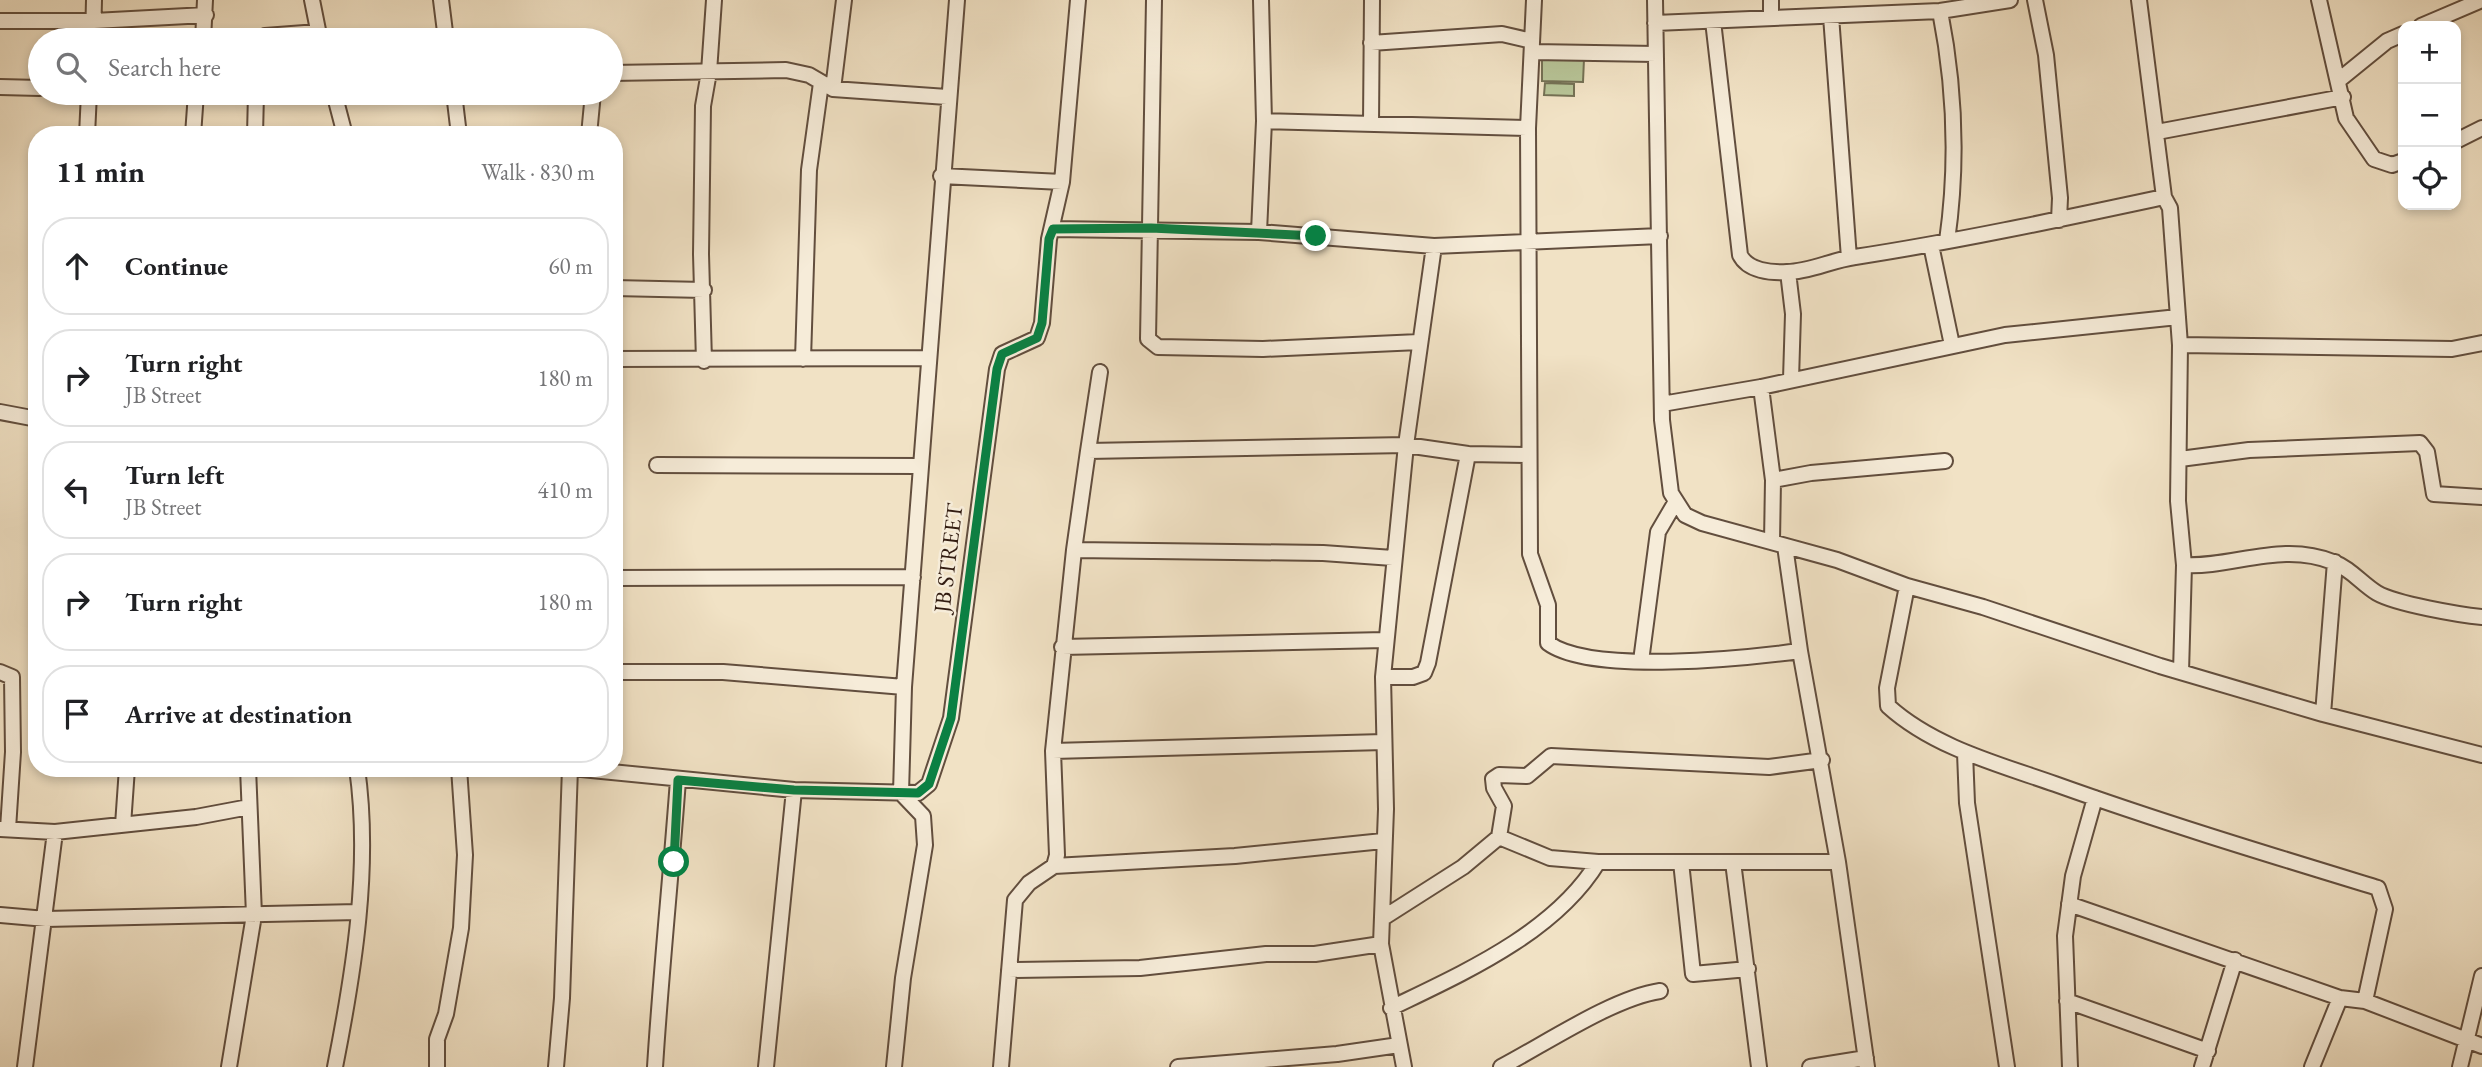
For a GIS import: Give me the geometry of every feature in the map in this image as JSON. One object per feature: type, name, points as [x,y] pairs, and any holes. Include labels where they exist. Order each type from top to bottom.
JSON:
[{"type":"street","points":[[94,0],[94,28]]},
{"type":"street","points":[[203,28],[205,0]]},
{"type":"street","points":[[312,0],[317,28]]},
{"type":"street","points":[[441,0],[444,28]]},
{"type":"street","points":[[705,361],[702,120],[709,72],[714,0]]},
{"type":"street","points":[[803,359],[809,170],[844,0]]},
{"type":"street","points":[[894,1067],[903,978],[925,845],[923,816],[901,793],[904,687],[947,97],[957,0]]},
{"type":"street","name":"JB STREET","points":[[623,774],[794,790],[918,793],[929,784],[951,718],[997,369],[1002,354],[1037,338],[1042,323],[1049,239],[1062,182],[1078,0]]},
{"type":"street","points":[[1154,0],[1148,339],[1158,347],[1263,349],[1419,342]]},
{"type":"street","points":[[1259,232],[1264,121],[1261,0]]},
{"type":"street","points":[[1371,124],[1372,0]]},
{"type":"street","points":[[1534,0],[1528,128],[1530,554],[1549,605],[1548,643],[1602,659],[1641,661],[1728,661],[1800,651]]},
{"type":"street","points":[[1655,0],[1662,404],[1668,481],[1675,503],[1685,515],[1702,523],[1838,560],[1907,586],[1983,607],[2071,639],[2323,714],[2482,755]]},
{"type":"street","points":[[1771,0],[1771,16]]},
{"type":"street","points":[[1655,23],[1747,21],[1771,16],[1831,16],[1940,10],[2010,0]]},
{"type":"street","points":[[2035,0],[2046,54],[2060,198],[2059,220]]},
{"type":"street","points":[[2139,0],[2164,197],[2170,208],[2180,345],[2178,501],[2184,565],[2181,672]]},
{"type":"street","points":[[2319,0],[2346,118],[2374,159],[2392,165],[2398,163]]},
{"type":"street","points":[[2433,21],[2482,0]]},
{"type":"street","points":[[1940,10],[1950,56],[1953,100],[1952,206],[1947,242]]},
{"type":"street","points":[[0,20],[94,21],[205,15]]},
{"type":"street","points":[[1831,16],[1849,258]]},
{"type":"street","points":[[1713,22],[1740,256],[1753,268],[1788,272],[2164,197]]},
{"type":"street","points":[[1371,43],[1502,34],[1533,47],[1656,54]]},
{"type":"street","points":[[2339,80],[2387,41],[2398,36]]},
{"type":"street","points":[[623,73],[786,70],[809,75],[827,86],[947,97]]},
{"type":"street","points":[[0,87],[28,88]]},
{"type":"street","points":[[2157,132],[2343,97]]},
{"type":"street","points":[[87,126],[88,105]]},
{"type":"street","points":[[194,126],[195,105]]},
{"type":"street","points":[[255,126],[256,105]]},
{"type":"street","points":[[337,105],[343,126]]},
{"type":"street","points":[[455,105],[458,126]]},
{"type":"street","points":[[590,126],[592,105]]},
{"type":"street","points":[[1264,121],[1528,128]]},
{"type":"street","points":[[2461,138],[2482,128]]},
{"type":"street","points":[[942,176],[1062,182]]},
{"type":"street","points":[[1053,229],[1151,228],[1259,232],[1434,246],[1660,236]]},
{"type":"street","points":[[1931,245],[1952,345]]},
{"type":"street","points":[[1404,1067],[1381,944],[1386,808],[1383,677],[1406,445],[1434,246]]},
{"type":"street","points":[[1788,272],[1793,314],[1791,379]]},
{"type":"street","points":[[623,288],[704,290]]},
{"type":"street","points":[[1662,404],[1760,387],[2005,335],[2178,317]]},
{"type":"street","points":[[2180,345],[2452,349],[2482,343]]},
{"type":"street","points":[[623,359],[705,361],[928,358]]},
{"type":"street","points":[[1054,866],[1057,855],[1053,751],[1062,647],[1100,372]]},
{"type":"street","points":[[1760,387],[1779,544],[1822,760],[1866,1063],[1810,1067]]},
{"type":"street","points":[[0,412],[28,417]]},
{"type":"street","points":[[2180,459],[2249,450],[2420,443],[2427,452],[2434,494],[2482,497]]},
{"type":"street","points":[[1088,451],[1406,445],[1468,454],[1529,454]]},
{"type":"street","points":[[1383,677],[1413,677],[1424,673],[1428,663],[1468,454]]},
{"type":"street","points":[[1773,480],[1811,473],[1945,461]]},
{"type":"street","points":[[657,465],[920,466]]},
{"type":"street","points":[[1641,661],[1658,533],[1675,503]]},
{"type":"street","points":[[1074,550],[1323,553],[1393,558]]},
{"type":"street","points":[[2184,565],[2198,566],[2258,555],[2295,555],[2335,562],[2378,593],[2458,615],[2482,617]]},
{"type":"street","points":[[2323,714],[2335,562]]},
{"type":"street","points":[[623,578],[913,577]]},
{"type":"street","points":[[1907,586],[1887,688],[1888,706],[1901,718],[1965,753],[2095,798],[2378,888],[2385,909],[2365,1001]]},
{"type":"street","points":[[1062,647],[1385,640]]},
{"type":"street","points":[[0,672],[12,677],[13,752],[4,829],[55,831],[123,825],[249,807]]},
{"type":"street","points":[[623,673],[723,672],[904,687]]},
{"type":"street","points":[[1053,751],[1384,742]]},
{"type":"street","points":[[1965,753],[1967,803],[2007,1067]]},
{"type":"street","points":[[1382,918],[1463,867],[1499,837],[1504,806],[1494,788],[1493,779],[1499,775],[1527,776],[1551,756],[1769,767],[1822,760]]},
{"type":"street","points":[[123,825],[126,777]]},
{"type":"street","points":[[229,1067],[254,915],[248,777]]},
{"type":"street","points":[[335,1067],[358,912],[362,844],[358,777]]},
{"type":"street","points":[[437,1067],[437,1039],[446,1014],[461,928],[465,855],[460,777]]},
{"type":"street","points":[[556,1067],[562,998],[571,777]]},
{"type":"street","points":[[655,1067],[666,912],[674,862],[678,780]]},
{"type":"street","points":[[766,1067],[794,790]]},
{"type":"street","points":[[2070,1067],[2065,936],[2069,904],[2095,798]]},
{"type":"street","points":[[25,1067],[46,919],[55,831]]},
{"type":"street","points":[[1499,837],[1550,858],[1598,862],[1838,862]]},
{"type":"street","points":[[1001,1067],[1015,900],[1029,883],[1054,866],[1236,856],[1383,841]]},
{"type":"street","points":[[1391,1008],[1503,950],[1568,901],[1586,882],[1598,862]]},
{"type":"street","points":[[1681,862],[1693,974],[1748,970]]},
{"type":"street","points":[[1733,862],[1759,1067]]},
{"type":"street","points":[[2069,904],[2340,998],[2365,1001],[2475,1043]]},
{"type":"street","points":[[0,915],[46,919],[358,912]]},
{"type":"street","points":[[1009,970],[1140,968],[1266,954],[1315,954],[1381,944]]},
{"type":"street","points":[[2202,1067],[2235,960]]},
{"type":"street","points":[[2460,1067],[2475,1043],[2482,976]]},
{"type":"street","points":[[1501,1067],[1621,1003],[1643,993],[1660,991]]},
{"type":"street","points":[[2312,1067],[2340,998]]},
{"type":"street","points":[[2067,1001],[2208,1051]]},
{"type":"street","points":[[1178,1067],[1337,1054],[1399,1045]]},
{"type":"green space","points":[[1542,58],[1584,59],[1583,82],[1542,81]]},
{"type":"green space","points":[[1545,83],[1574,84],[1574,96],[1544,95]]},
{"type":"route","points":[[674,862],[678,780],[845,792],[918,793],[929,784],[951,718],[997,369],[1002,354],[1037,338],[1042,323],[1049,239],[1053,229],[1151,228],[1316,236]]}]
